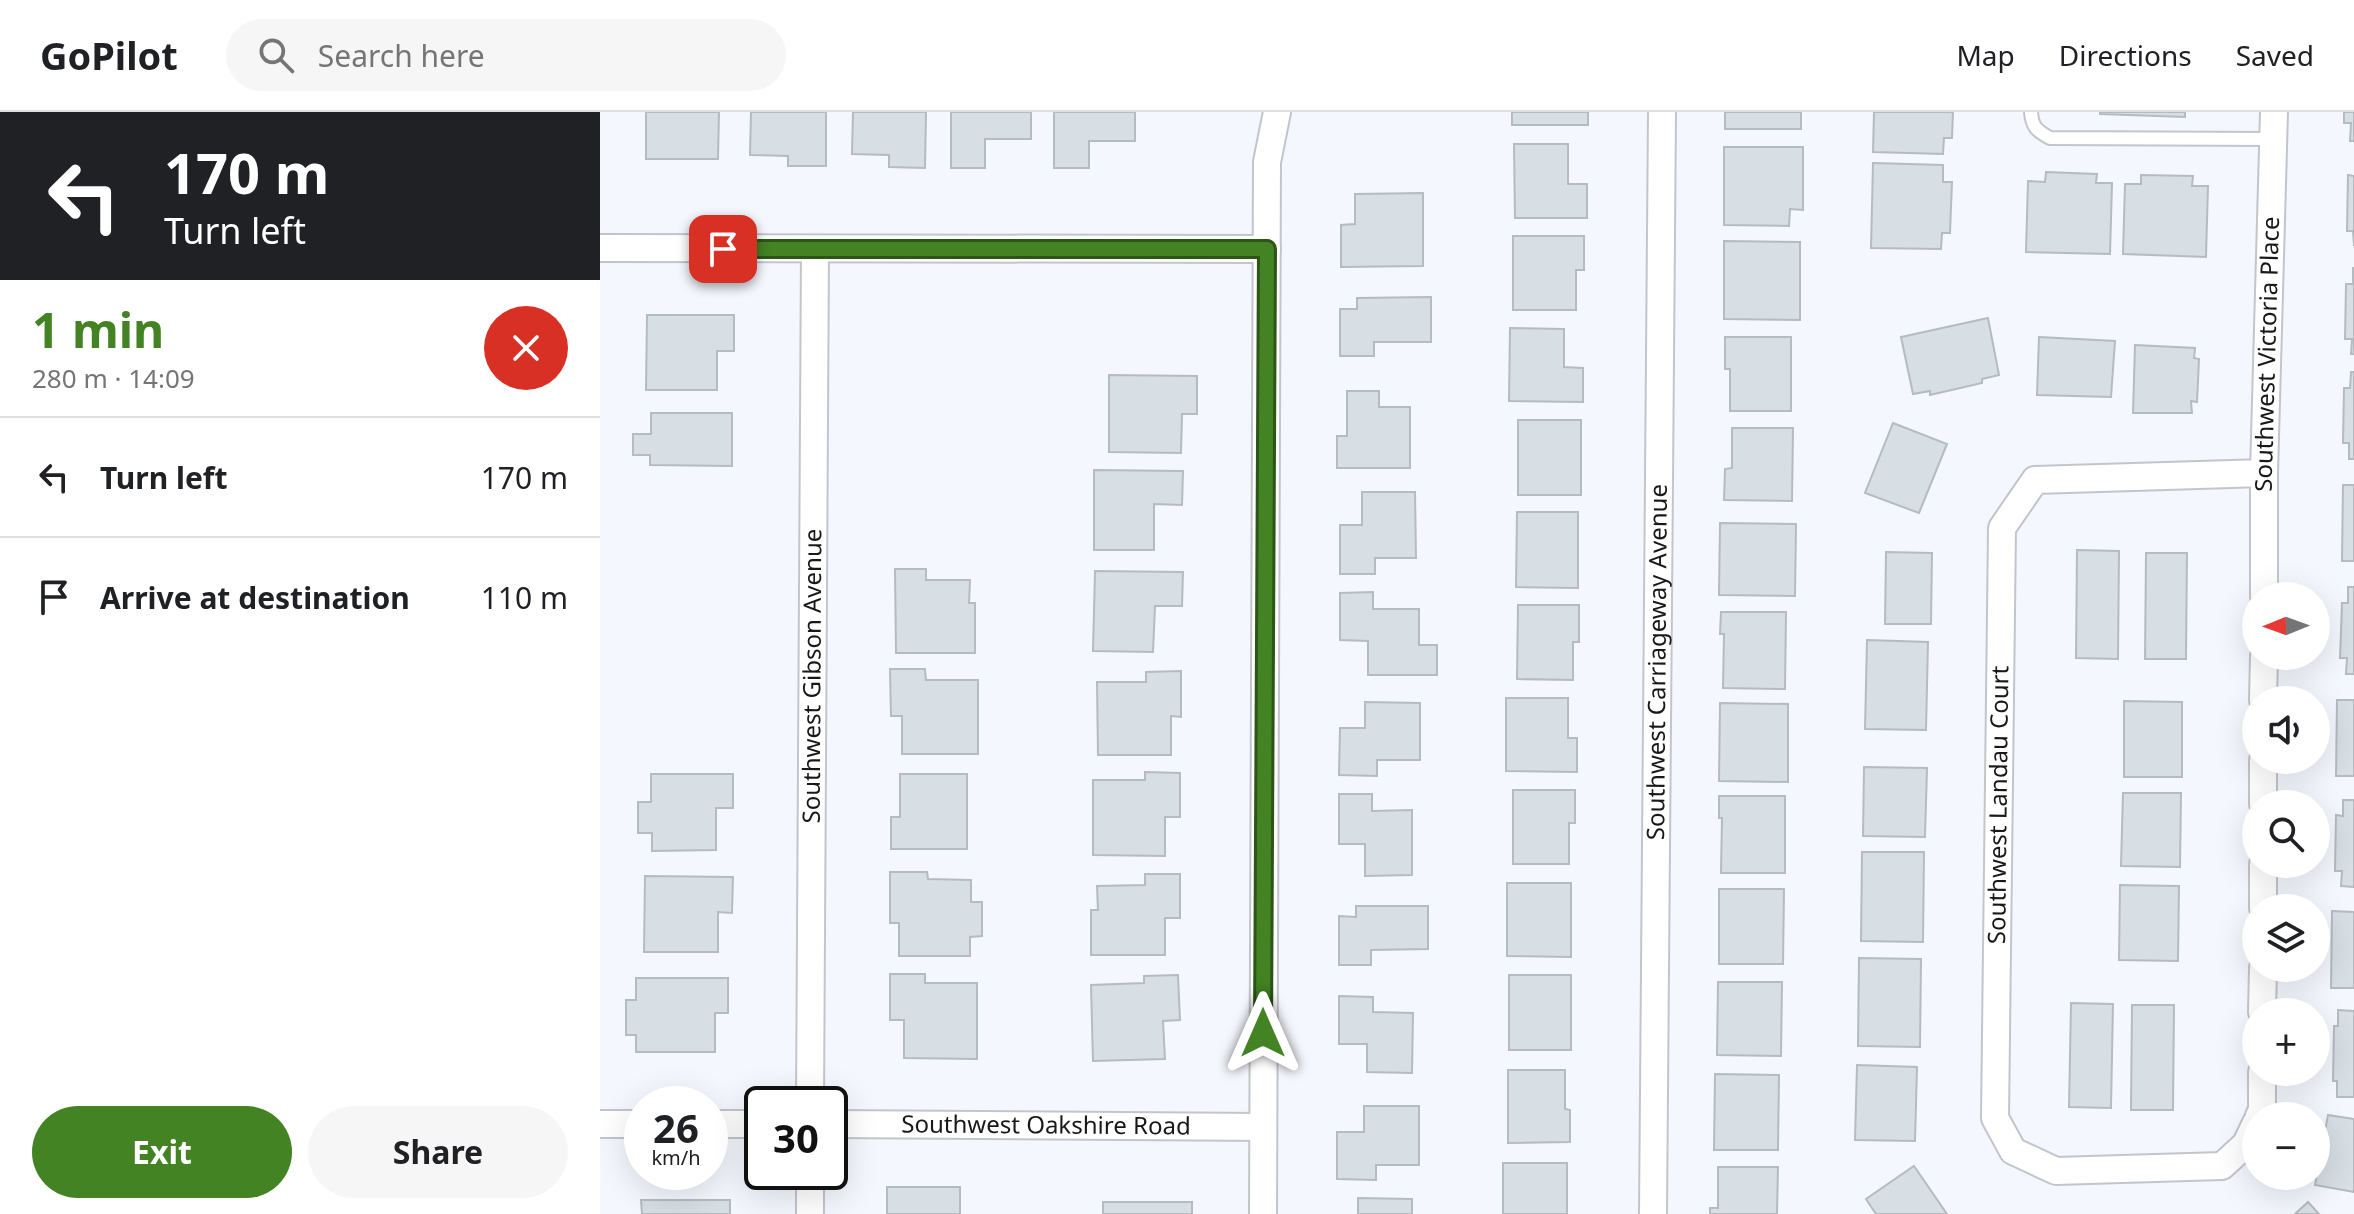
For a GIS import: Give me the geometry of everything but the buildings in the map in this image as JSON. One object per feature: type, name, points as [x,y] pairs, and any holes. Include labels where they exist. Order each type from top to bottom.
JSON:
[{"type":"street","points":[[1263,1214],[1267,162],[1277,112]]},
{"type":"street","name":"Southwest Carriageway Avenue","points":[[1653,1214],[1662,112]]},
{"type":"street","name":"Southwest Victoria Place","points":[[2264,582],[2274,112]]},
{"type":"street","points":[[600,248],[1267,249]]},
{"type":"street","name":"Southwest Gibson Avenue","points":[[810,1086],[815,249]]},
{"type":"street","name":"Southwest Landau Court","points":[[2242,1148],[2222,1166],[2056,1171],[2013,1151],[1995,1118],[2002,528],[2035,480],[2264,473]]},
{"type":"street","points":[[600,1124],[624,1124]]},
{"type":"street","name":"Southwest Oakshire Road","points":[[848,1124],[1263,1127]]},
{"type":"street","points":[[810,1190],[810,1214]]},
{"type":"lane","points":[[2031,112],[2037,131],[2050,138],[2274,139]]},
{"type":"route","points":[[723,249],[1267,249],[1263,1033]]}]
